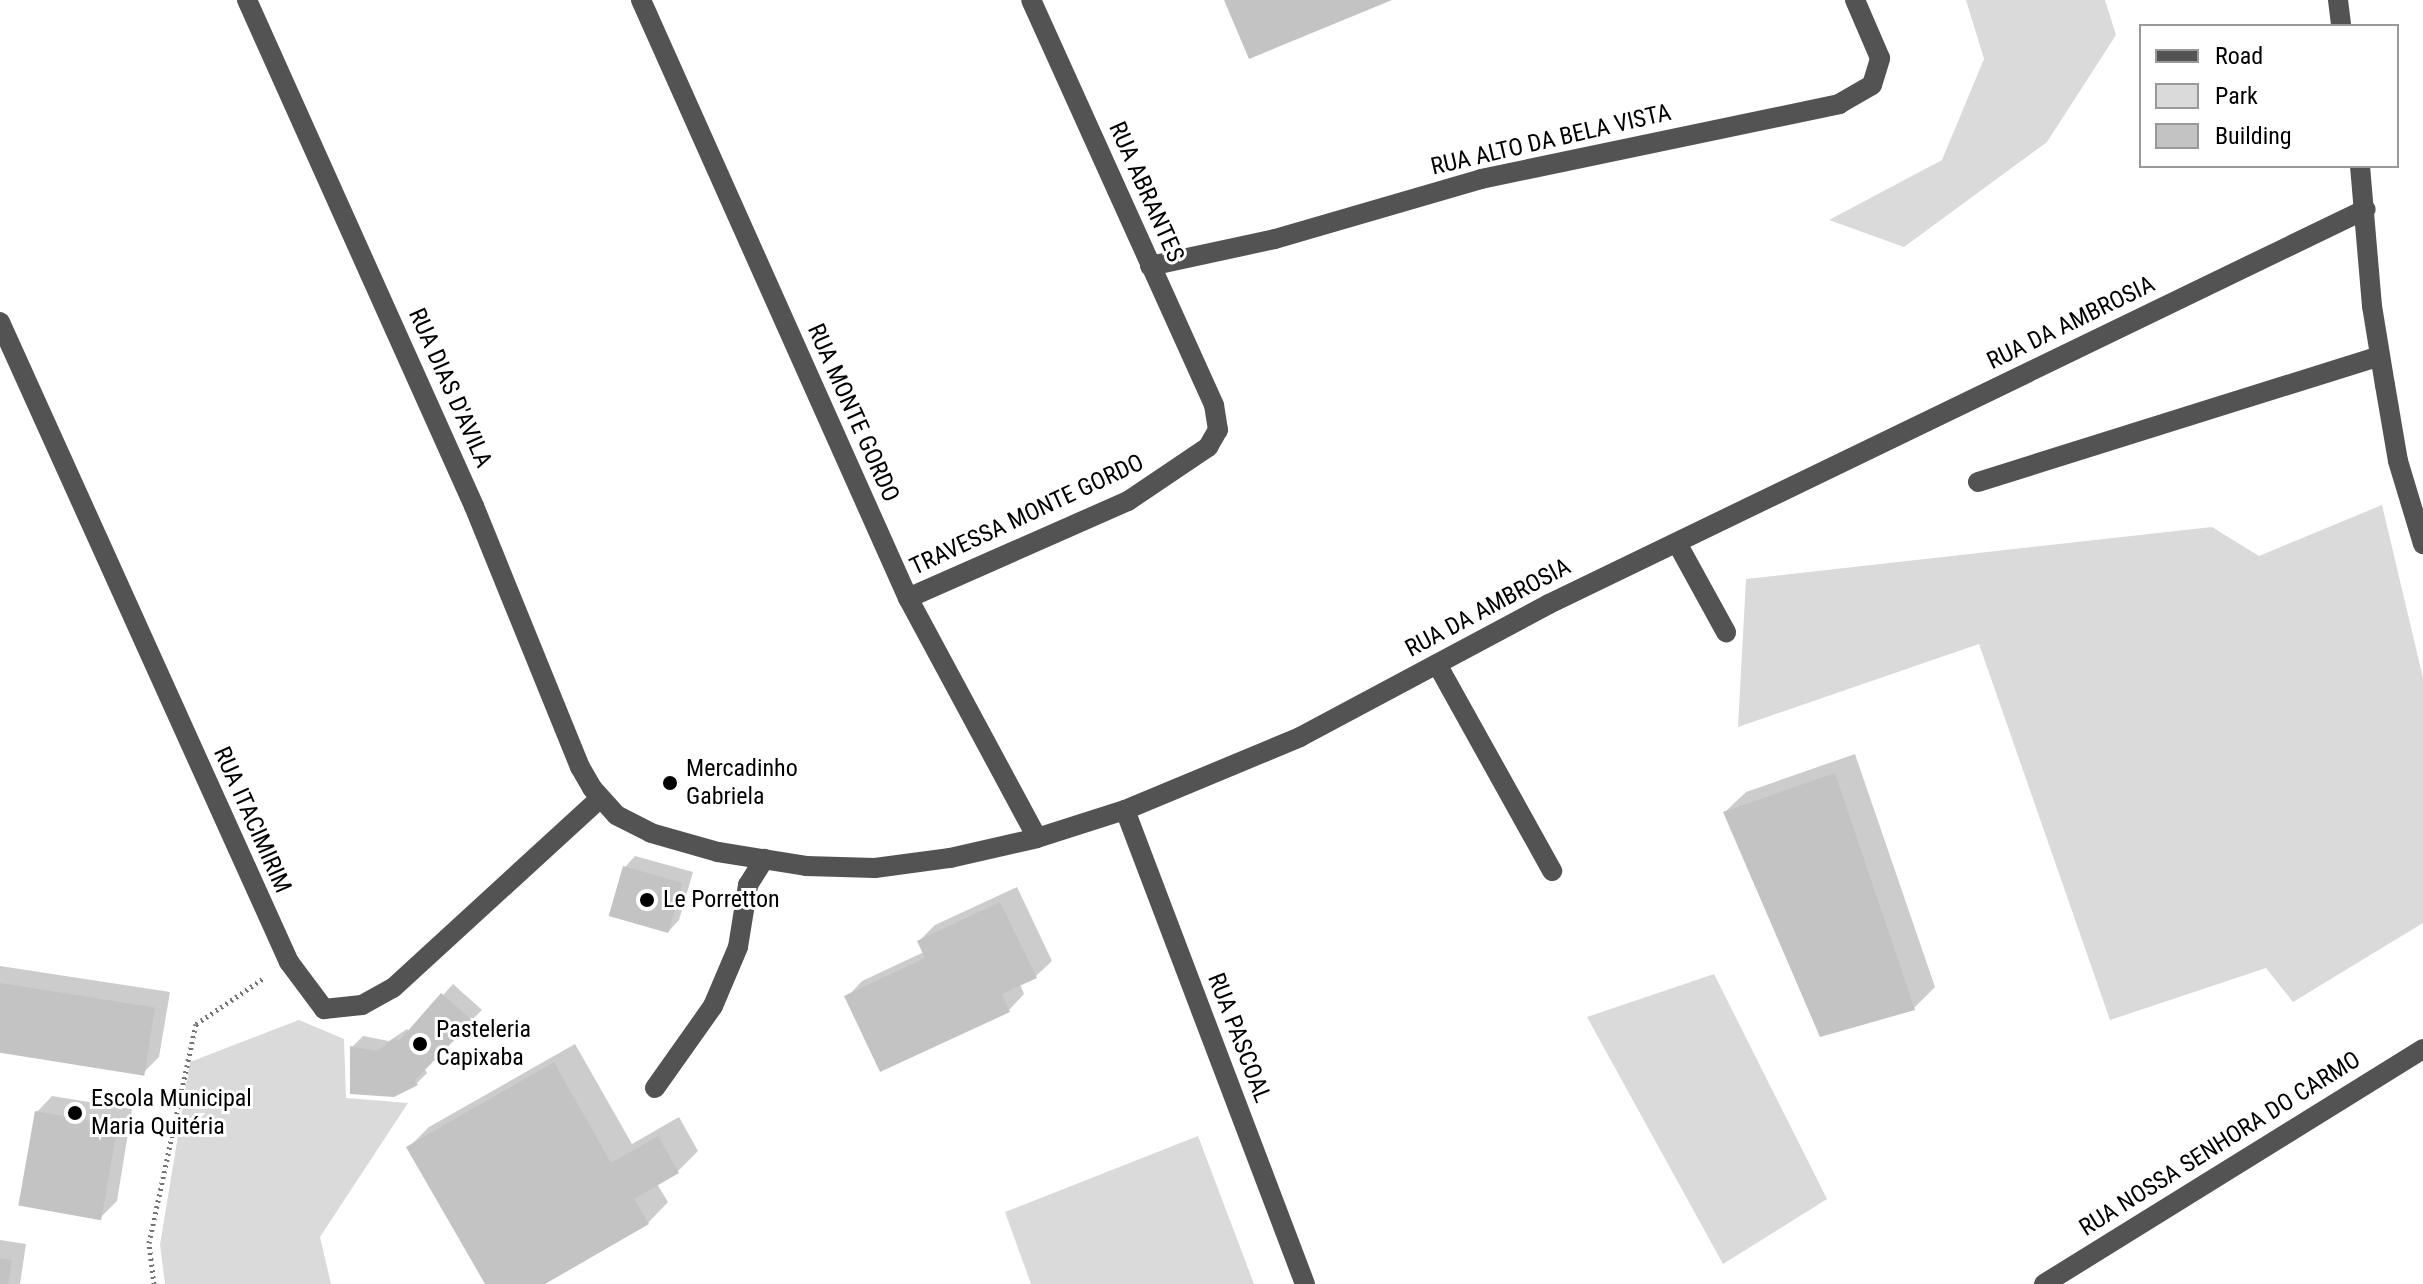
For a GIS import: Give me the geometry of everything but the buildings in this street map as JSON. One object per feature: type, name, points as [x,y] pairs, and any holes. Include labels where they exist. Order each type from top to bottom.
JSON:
[{"type":"street","name":"RUA DIAS D'AVILA","points":[[247,0],[474,506],[580,767],[599,799]]},
{"type":"street","name":"RUA MONTE GORDO","points":[[641,0],[908,598],[1037,838]]},
{"type":"street","name":"RUA ABRANTES","points":[[1031,0],[1214,405]]},
{"type":"street","name":"RUA ALTO DA BELA VISTA","points":[[1150,266],[1275,239],[1481,179],[1839,104],[1872,85],[1880,58],[1855,0]]},
{"type":"street","points":[[2338,0],[2341,24]]},
{"type":"street","points":[[2360,168],[2372,306],[2380,356],[2398,461],[2423,544]]},
{"type":"street","name":"RUA DA AMBROSIA","points":[[599,799],[616,815],[651,833],[718,852],[806,866],[875,868],[950,858],[1037,838],[1125,810],[1300,737],[1549,604],[2366,209]]},
{"type":"street","name":"RUA ITACIMIRIM","points":[[0,322],[289,962],[324,1009],[362,1005],[393,988],[599,799]]},
{"type":"street","points":[[1978,482],[2380,356]]},
{"type":"street","name":"TRAVESSA MONTE GORDO","points":[[908,598],[1128,501],[1164,480],[1208,447],[1218,430],[1214,405]]},
{"type":"street","points":[[1677,543],[1726,632]]},
{"type":"street","points":[[1437,664],[1552,871]]},
{"type":"street","name":"RUA PASCOAL","points":[[1125,810],[1305,1284]]},
{"type":"street","points":[[655,1088],[713,1006],[738,947],[748,885],[764,859]]},
{"type":"street","name":"RUA NOSSA SENHORA DO CARMO","points":[[2044,1284],[2423,1049]]},
{"type":"path","points":[[154,1284],[149,1243],[196,1024],[274,971]]},
{"type":"green space","points":[[1966,0],[2105,0],[2116,35],[2047,142],[1904,247],[1829,220],[1942,160],[1984,59]]},
{"type":"green space","points":[[2382,505],[2423,678],[2423,923],[2293,1002],[2266,968],[2110,1020],[1979,644],[1738,727],[1746,579],[2212,527],[2259,556]]},
{"type":"green space","points":[[1714,974],[1827,1199],[1723,1264],[1587,1017]]},
{"type":"green space","points":[[299,1020],[344,1039],[346,1098],[408,1103],[320,1237],[331,1284],[165,1284],[160,1245],[190,1062]]},
{"type":"green space","points":[[1198,1136],[1254,1284],[1031,1284],[1005,1212]]},
{"type":"place","name":"Mercadinho Gabriela","points":[[670,783]]},
{"type":"place","name":"Le Porretton","points":[[647,900]]},
{"type":"place","name":"Pasteleria Capixaba","points":[[420,1044]]},
{"type":"place","name":"Escola Municipal Maria Quitéria","points":[[75,1113]]}]
